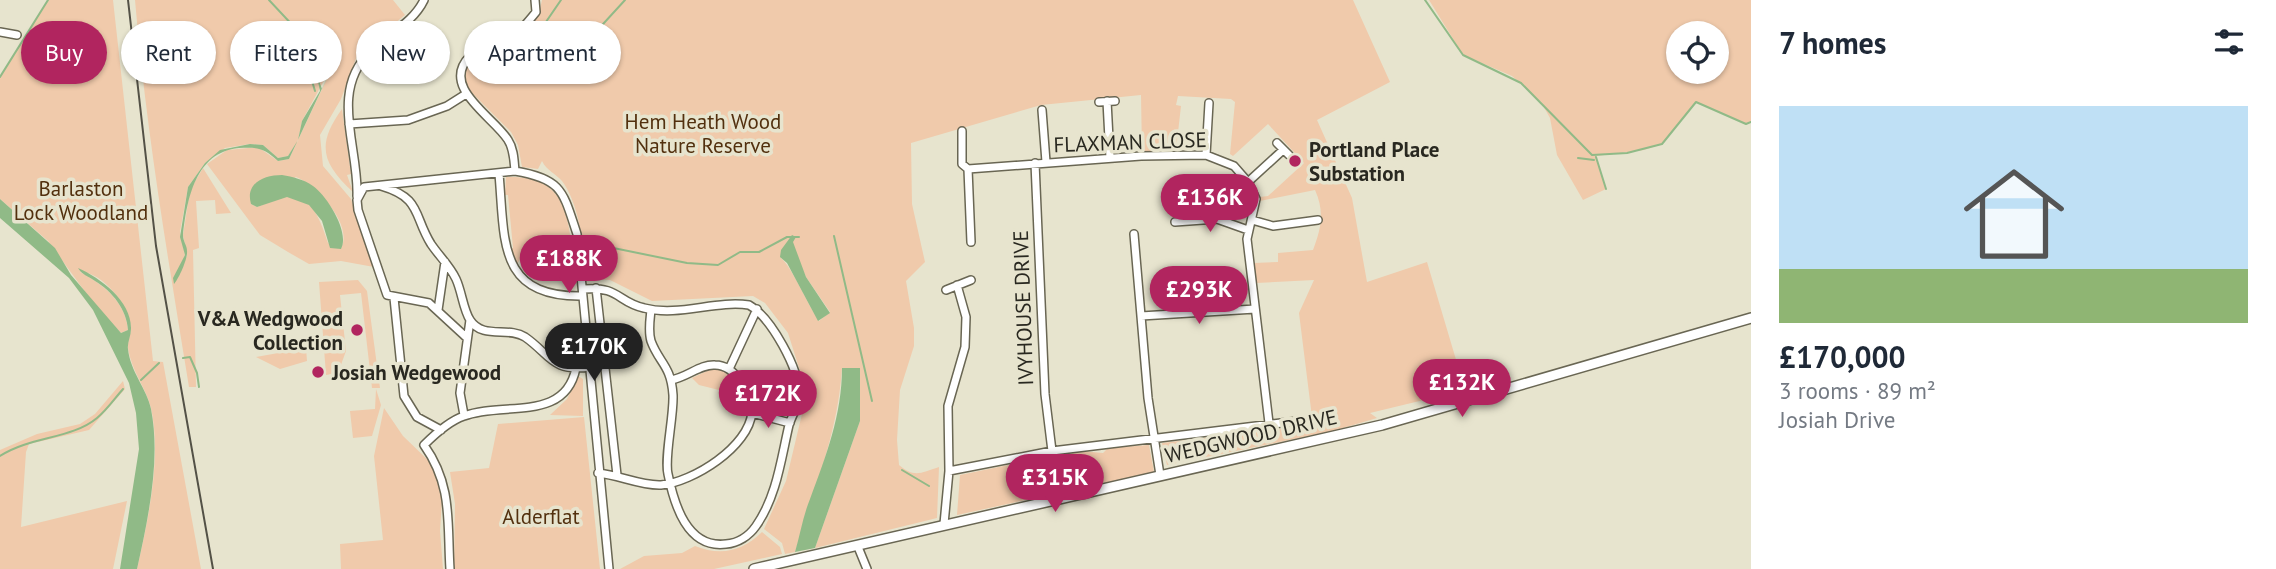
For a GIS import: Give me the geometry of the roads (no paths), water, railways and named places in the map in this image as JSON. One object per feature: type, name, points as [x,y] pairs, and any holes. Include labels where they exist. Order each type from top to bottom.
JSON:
[{"type":"street","points":[[424,0],[405,24],[361,62],[348,96],[357,200],[385,290],[394,298],[422,300],[438,310],[451,327],[467,338]]},
{"type":"street","points":[[515,171],[507,138],[466,94],[462,77],[468,57],[483,46],[505,41],[521,29],[536,12],[536,0]]},
{"type":"street","points":[[0,32],[17,35]]},
{"type":"street","points":[[349,124],[408,120],[434,112],[466,94]]},
{"type":"street","points":[[1107,102],[1110,158]]},
{"type":"street","points":[[1206,155],[1209,103]]},
{"type":"street","points":[[1042,110],[1045,162]]},
{"type":"street","points":[[962,131],[962,164],[968,169],[971,242]]},
{"type":"street","points":[[1269,424],[1248,230],[1256,200],[1248,181],[1283,150]]},
{"type":"street","name":"FLAXMAN CLOSE","points":[[968,169],[1110,158],[1206,155],[1228,161],[1248,181]]},
{"type":"street","name":"IVYHOUSE DRIVE","points":[[1035,163],[1045,394],[1052,451]]},
{"type":"street","points":[[355,168],[365,183],[403,194],[413,203],[429,241],[456,279],[470,320],[460,393],[464,415]]},
{"type":"street","points":[[357,200],[363,188],[515,171],[540,174],[550,179],[566,202],[577,234],[609,569]]},
{"type":"street","points":[[499,174],[505,244],[512,268],[524,281],[541,291],[560,296],[596,288],[620,294],[641,308],[651,310],[708,309],[740,303],[757,309],[784,345],[799,390],[799,401],[790,422],[774,491],[757,526],[736,542],[710,544],[692,534],[679,511],[667,468],[673,412],[671,380],[667,366],[651,340],[651,310]]},
{"type":"street","points":[[1175,222],[1217,219],[1248,230]]},
{"type":"street","points":[[1252,220],[1273,226],[1316,222]]},
{"type":"street","points":[[1134,234],[1154,439],[1160,475]]},
{"type":"street","points":[[438,310],[445,262]]},
{"type":"street","points":[[946,290],[971,280]]},
{"type":"street","points":[[944,524],[949,471],[948,406],[964,354],[966,332],[964,306],[957,285]]},
{"type":"street","points":[[596,288],[617,475]]},
{"type":"street","points":[[394,298],[404,397],[417,417],[441,430]]},
{"type":"street","points":[[729,369],[757,309]]},
{"type":"street","points":[[1141,316],[1255,309]]},
{"type":"street","name":"WEDGWOOD DRIVE","points":[[754,569],[1394,421],[1751,317]]},
{"type":"street","points":[[470,320],[485,331],[516,332],[524,336],[543,356],[564,367],[590,367]]},
{"type":"street","points":[[598,473],[617,475],[648,484],[670,482],[707,469],[732,449],[752,413],[748,396],[739,379],[729,369],[711,365],[687,377],[671,380]]},
{"type":"street","points":[[450,569],[447,495],[434,459],[424,445],[464,415],[551,403],[564,394],[576,368]]},
{"type":"street","points":[[752,413],[790,422]]},
{"type":"street","points":[[949,471],[1052,451],[1269,424],[1295,425],[1306,420]]},
{"type":"street","points":[[858,547],[867,569]]},
{"type":"waterway","points":[[0,77],[48,0]]},
{"type":"waterway","points":[[269,0],[297,30],[315,91]]},
{"type":"waterway","points":[[547,21],[561,0]]},
{"type":"waterway","points":[[606,21],[625,0]]},
{"type":"waterway","points":[[1425,0],[1463,55],[1521,83],[1592,155],[1627,153],[1662,144],[1696,102],[1746,124],[1751,122]]},
{"type":"waterway","points":[[1596,157],[1606,189]]},
{"type":"waterway","points":[[1578,158],[1594,160]]},
{"type":"waterway","points":[[834,236],[872,401]]},
{"type":"waterway","points":[[589,243],[687,263],[718,265],[740,252],[759,252],[787,237],[799,237]]},
{"type":"waterway","points":[[540,250],[554,254],[571,249]]},
{"type":"waterway","points":[[183,358],[190,357],[197,373],[199,387]]},
{"type":"waterway","points":[[141,380],[159,363]]},
{"type":"waterway","points":[[0,456],[12,449],[87,425],[97,418],[123,389]]},
{"type":"waterway","points":[[902,470],[929,486]]},
{"type":"railway","points":[[128,0],[156,246],[213,569]]},
{"type":"place","name":"Portland Place Substation","points":[[1295,161]]},
{"type":"place","name":"V&A Wedgwood Collection","points":[[357,330]]},
{"type":"place","name":"Josiah Wedgewood","points":[[318,372]]},
{"type":"park label","name":"Hem Heath Wood Nature Reserve","points":[[703,133]]},
{"type":"park label","name":"Barlaston Lock Woodland","points":[[81,200]]},
{"type":"park label","name":"Alderflat","points":[[541,516]]}]
